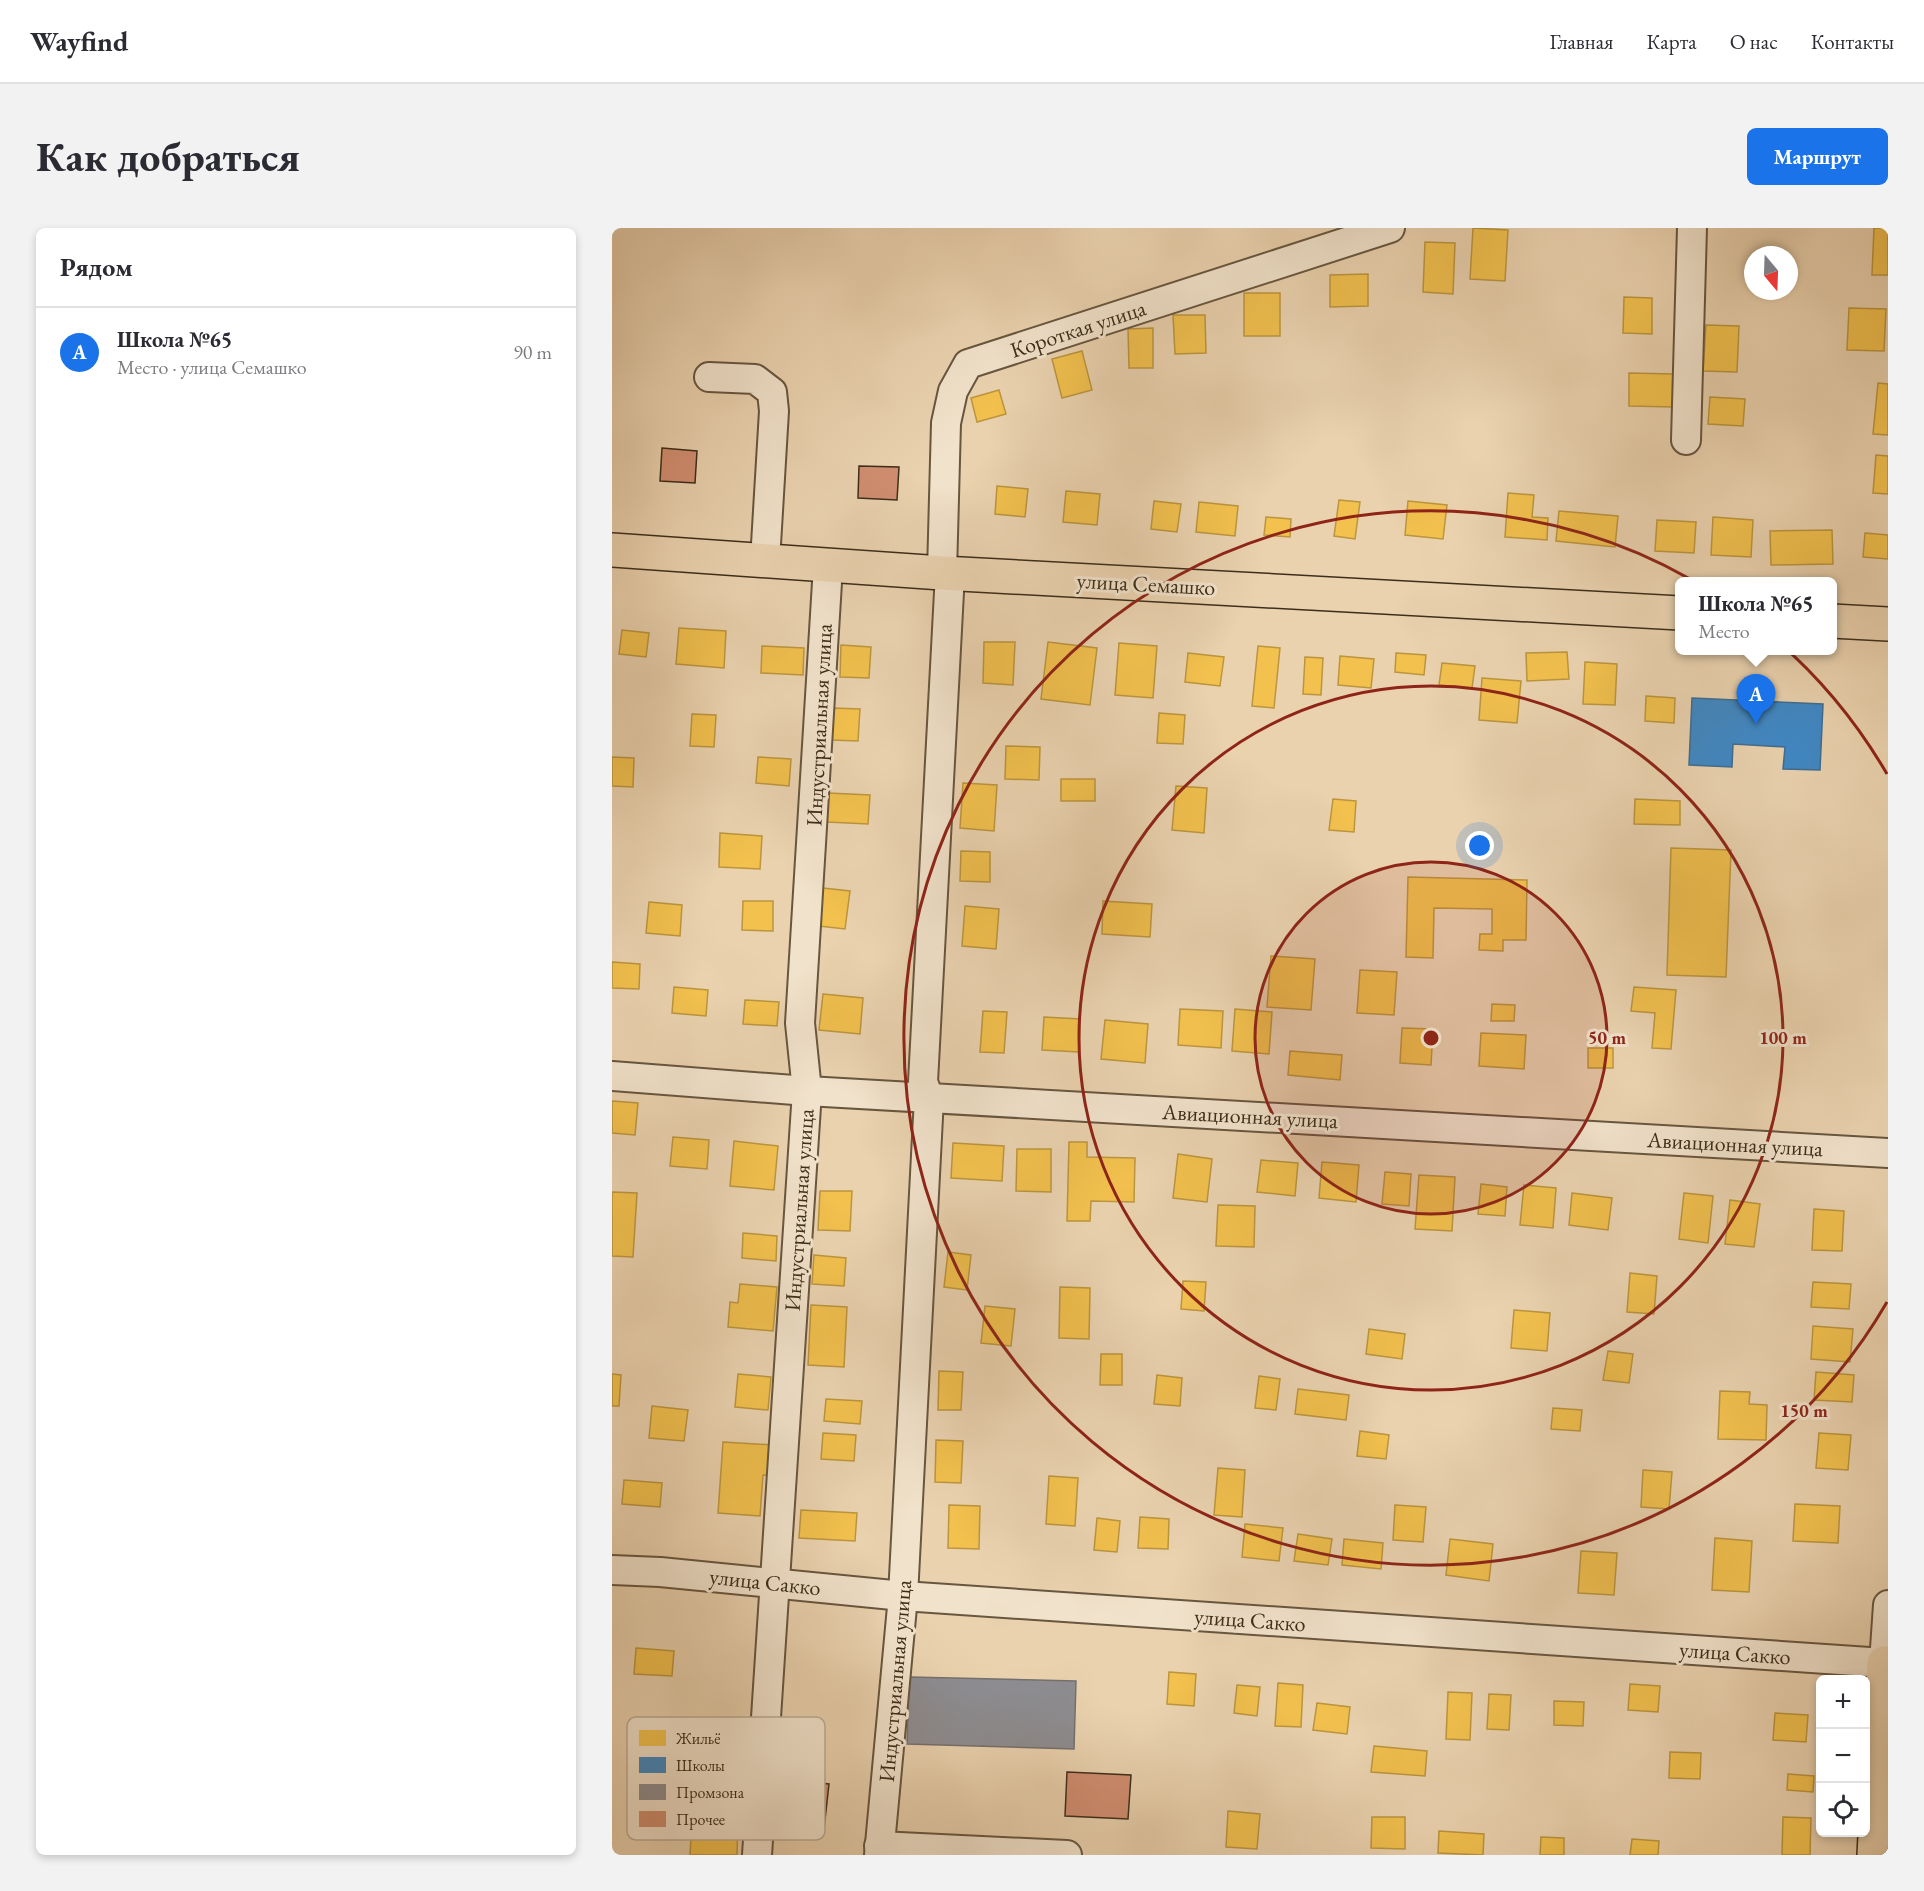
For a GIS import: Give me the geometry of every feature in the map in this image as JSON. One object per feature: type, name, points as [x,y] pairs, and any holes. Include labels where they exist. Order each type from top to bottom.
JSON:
[{"type":"main road","name":"улица Семашко","points":[[612,550],[946,573],[1675,613]]},
{"type":"main road","points":[[1837,621],[1888,624]]},
{"type":"main road","points":[[1874,1855],[1886,1663]]},
{"type":"street","name":"Короткая улица","points":[[946,573],[946,423],[953,391],[968,364],[1390,228]]},
{"type":"street","points":[[1686,440],[1692,228]]},
{"type":"street","points":[[709,376],[755,379],[772,392],[774,411],[765,561]]},
{"type":"street","name":"Индустриальная улица","points":[[766,1717],[807,1091],[800,1023],[828,566]]},
{"type":"street","name":"Индустриальная улица","points":[[879,1851],[903,1596],[929,1098],[923,1082],[946,573]]},
{"type":"street","name":"Авиационная улица","points":[[612,1076],[807,1091],[1888,1153]]},
{"type":"street","name":"улица Сакко","points":[[612,1570],[903,1596],[1886,1663]]},
{"type":"street","points":[[1886,1663],[1888,1605]]},
{"type":"street","name":"Индустриальная улица","points":[[757,1855],[758,1840]]},
{"type":"street","points":[[879,1851],[1067,1855]]},
{"type":"building: Жильё","points":[[1473,228],[1508,230],[1505,281],[1470,279]]},
{"type":"building: Жильё","points":[[1874,228],[1888,228],[1888,275],[1872,275]]},
{"type":"building: Жильё","points":[[1425,242],[1455,243],[1453,294],[1423,292]]},
{"type":"building: Жильё","points":[[1368,274],[1368,306],[1330,307],[1330,275]]},
{"type":"building: Жильё","points":[[1244,293],[1280,293],[1280,336],[1244,336]]},
{"type":"building: Жильё","points":[[1624,297],[1652,298],[1652,334],[1623,333]]},
{"type":"building: Жильё","points":[[1849,308],[1886,309],[1884,351],[1847,350]]},
{"type":"building: Жильё","points":[[1173,315],[1205,315],[1206,353],[1175,354]]},
{"type":"building: Жильё","points":[[1706,325],[1739,326],[1737,372],[1703,371]]},
{"type":"building: Жильё","points":[[1153,328],[1153,368],[1129,368],[1128,329]]},
{"type":"building: Жильё","points":[[1082,351],[1092,390],[1062,398],[1052,359]]},
{"type":"building: Жильё","points":[[1629,373],[1674,374],[1673,407],[1629,406]]},
{"type":"building: Жильё","points":[[1878,383],[1888,384],[1888,435],[1873,434]]},
{"type":"building: Жильё","points":[[999,390],[1006,414],[977,422],[971,398]]},
{"type":"building: Жильё","points":[[1710,397],[1745,399],[1743,426],[1708,424]]},
{"type":"building: Жильё","points":[[1876,455],[1888,456],[1888,494],[1873,493]]},
{"type":"building: Жильё","points":[[997,486],[1028,489],[1025,517],[995,514]]},
{"type":"building: Жильё","points":[[1066,491],[1100,494],[1097,525],[1063,522]]},
{"type":"building: Жильё","points":[[1508,493],[1534,495],[1532,517],[1548,518],[1547,540],[1505,537]]},
{"type":"building: Жильё","points":[[1339,500],[1360,502],[1355,539],[1334,536]]},
{"type":"building: Жильё","points":[[1154,501],[1181,504],[1177,532],[1151,529]]},
{"type":"building: Жильё","points":[[1408,501],[1447,505],[1443,539],[1405,535]]},
{"type":"building: Жильё","points":[[1199,502],[1238,506],[1235,536],[1196,532]]},
{"type":"building: Жильё","points":[[1559,511],[1618,516],[1615,547],[1556,541]]},
{"type":"building: Жильё","points":[[1266,517],[1291,519],[1290,537],[1264,535]]},
{"type":"building: Жильё","points":[[1713,517],[1753,520],[1751,557],[1711,555]]},
{"type":"building: Жильё","points":[[1657,520],[1696,522],[1694,553],[1655,551]]},
{"type":"building: Жильё","points":[[1832,530],[1833,564],[1771,565],[1770,531]]},
{"type":"building: Жильё","points":[[1865,533],[1888,535],[1888,559],[1863,557]]},
{"type":"building: Жильё","points":[[679,628],[726,631],[724,668],[676,664]]},
{"type":"building: Жильё","points":[[622,630],[649,633],[646,657],[619,654]]},
{"type":"building: Жильё","points":[[984,642],[1015,642],[1013,685],[983,683]]},
{"type":"building: Жильё","points":[[1048,642],[1097,648],[1090,705],[1041,699]]},
{"type":"building: Жильё","points":[[1119,643],[1157,646],[1153,698],[1115,695]]},
{"type":"building: Жильё","points":[[841,645],[871,647],[869,678],[840,677]]},
{"type":"building: Жильё","points":[[762,646],[804,648],[803,675],[761,673]]},
{"type":"building: Жильё","points":[[1258,646],[1280,648],[1274,708],[1252,706]]},
{"type":"building: Жильё","points":[[1567,652],[1569,679],[1527,681],[1526,653]]},
{"type":"building: Жильё","points":[[1188,653],[1224,657],[1220,686],[1185,682]]},
{"type":"building: Жильё","points":[[1396,653],[1426,655],[1424,675],[1395,672]]},
{"type":"building: Жильё","points":[[1340,656],[1374,659],[1371,688],[1338,685]]},
{"type":"building: Жильё","points":[[1305,657],[1323,658],[1321,695],[1303,694]]},
{"type":"building: Жильё","points":[[1585,662],[1617,664],[1615,705],[1583,704]]},
{"type":"building: Жильё","points":[[1442,663],[1475,666],[1472,688],[1439,685]]},
{"type":"building: Жильё","points":[[1482,678],[1521,681],[1517,723],[1479,720]]},
{"type":"building: Жильё","points":[[1646,696],[1675,698],[1674,723],[1645,721]]},
{"type":"building: Жильё","points":[[833,708],[860,709],[858,741],[831,740]]},
{"type":"building: Жильё","points":[[1159,713],[1185,715],[1183,744],[1157,743]]},
{"type":"building: Жильё","points":[[692,714],[716,715],[714,747],[690,746]]},
{"type":"building: Жильё","points":[[1006,746],[1040,747],[1039,780],[1005,779]]},
{"type":"building: Жильё","points":[[612,757],[634,758],[633,787],[612,786]]},
{"type":"building: Жильё","points":[[758,757],[791,759],[789,786],[756,783]]},
{"type":"building: Жильё","points":[[1061,779],[1095,779],[1095,801],[1061,801]]},
{"type":"building: Жильё","points":[[963,783],[997,785],[994,831],[960,828]]},
{"type":"building: Жильё","points":[[1176,786],[1207,788],[1204,833],[1172,830]]},
{"type":"building: Жильё","points":[[828,793],[870,795],[868,824],[827,822]]},
{"type":"building: Жильё","points":[[1333,799],[1356,801],[1354,832],[1329,830]]},
{"type":"building: Жильё","points":[[1635,799],[1680,801],[1680,825],[1634,824]]},
{"type":"building: Жильё","points":[[720,833],[762,836],[760,869],[719,867]]},
{"type":"building: Жильё","points":[[1671,848],[1731,850],[1726,977],[1667,975]]},
{"type":"building: Жильё","points":[[961,851],[990,852],[990,882],[960,881]]},
{"type":"building: Жильё","points":[[1408,877],[1527,880],[1526,940],[1503,940],[1503,951],[1479,950],[1480,934],[1492,934],[1492,909],[1434,908],[1433,958],[1406,957]]},
{"type":"building: Жильё","points":[[823,888],[850,891],[845,929],[819,926]]},
{"type":"building: Жильё","points":[[743,901],[773,901],[773,931],[742,930]]},
{"type":"building: Жильё","points":[[1103,901],[1152,904],[1150,937],[1102,934]]},
{"type":"building: Жильё","points":[[649,902],[682,905],[680,936],[646,933]]},
{"type":"building: Жильё","points":[[965,906],[999,909],[996,949],[962,946]]},
{"type":"building: Жильё","points":[[1271,956],[1315,959],[1311,1010],[1267,1007]]},
{"type":"building: Жильё","points":[[612,962],[640,964],[639,989],[612,988]]},
{"type":"building: Жильё","points":[[1360,970],[1397,972],[1394,1015],[1357,1013]]},
{"type":"building: Жильё","points":[[674,987],[708,990],[706,1016],[672,1013]]},
{"type":"building: Жильё","points":[[1634,987],[1676,990],[1671,1049],[1652,1048],[1655,1013],[1631,1011]]},
{"type":"building: Жильё","points":[[823,994],[863,998],[860,1034],[819,1030]]},
{"type":"building: Жильё","points":[[745,1000],[779,1002],[777,1026],[743,1024]]},
{"type":"building: Жильё","points":[[1492,1004],[1515,1005],[1514,1021],[1491,1021]]},
{"type":"building: Жильё","points":[[1180,1009],[1223,1011],[1221,1048],[1178,1045]]},
{"type":"building: Жильё","points":[[1235,1009],[1272,1012],[1269,1054],[1232,1051]]},
{"type":"building: Жильё","points":[[983,1011],[1007,1012],[1004,1053],[980,1052]]},
{"type":"building: Жильё","points":[[1044,1017],[1080,1019],[1079,1052],[1042,1050]]},
{"type":"building: Жильё","points":[[1105,1020],[1148,1024],[1145,1063],[1101,1059]]},
{"type":"building: Жильё","points":[[1402,1028],[1433,1029],[1431,1065],[1400,1063]]},
{"type":"building: Жильё","points":[[1481,1033],[1526,1035],[1524,1069],[1479,1066]]},
{"type":"building: Жильё","points":[[1588,1048],[1613,1048],[1613,1068],[1588,1068]]},
{"type":"building: Жильё","points":[[1290,1051],[1342,1055],[1340,1080],[1288,1075]]},
{"type":"building: Жильё","points":[[612,1101],[638,1103],[635,1135],[612,1133]]},
{"type":"building: Жильё","points":[[673,1137],[709,1140],[707,1169],[670,1166]]},
{"type":"building: Жильё","points":[[734,1141],[778,1146],[774,1190],[730,1186]]},
{"type":"building: Жильё","points":[[1069,1142],[1087,1142],[1087,1157],[1135,1158],[1134,1202],[1091,1201],[1090,1221],[1067,1221]]},
{"type":"building: Жильё","points":[[953,1143],[1004,1146],[1002,1181],[951,1178]]},
{"type":"building: Жильё","points":[[1017,1149],[1051,1149],[1051,1192],[1016,1191]]},
{"type":"building: Жильё","points":[[1178,1154],[1212,1159],[1207,1202],[1173,1198]]},
{"type":"building: Жильё","points":[[1261,1160],[1298,1163],[1295,1196],[1257,1192]]},
{"type":"building: Жильё","points":[[1322,1162],[1359,1165],[1356,1202],[1319,1198]]},
{"type":"building: Жильё","points":[[1385,1172],[1411,1174],[1409,1206],[1382,1204]]},
{"type":"building: Жильё","points":[[1419,1175],[1455,1177],[1452,1231],[1415,1229]]},
{"type":"building: Жильё","points":[[1481,1184],[1507,1187],[1505,1216],[1478,1214]]},
{"type":"building: Жильё","points":[[1524,1185],[1556,1188],[1553,1228],[1520,1225]]},
{"type":"building: Жильё","points":[[820,1191],[852,1191],[850,1231],[818,1230]]},
{"type":"building: Жильё","points":[[612,1192],[637,1193],[633,1257],[612,1256]]},
{"type":"building: Жильё","points":[[1572,1193],[1612,1198],[1608,1230],[1569,1225]]},
{"type":"building: Жильё","points":[[1684,1193],[1713,1196],[1708,1243],[1679,1239]]},
{"type":"building: Жильё","points":[[1730,1200],[1760,1204],[1754,1247],[1725,1244]]},
{"type":"building: Жильё","points":[[1218,1205],[1255,1206],[1254,1247],[1216,1246]]},
{"type":"building: Жильё","points":[[1814,1209],[1844,1211],[1842,1251],[1812,1250]]},
{"type":"building: Жильё","points":[[743,1233],[777,1236],[776,1261],[742,1258]]},
{"type":"building: Жильё","points":[[948,1252],[971,1255],[967,1290],[944,1287]]},
{"type":"building: Жильё","points":[[814,1255],[846,1258],[844,1286],[812,1284]]},
{"type":"building: Жильё","points":[[1630,1273],[1657,1276],[1654,1314],[1627,1312]]},
{"type":"building: Жильё","points":[[1183,1281],[1206,1282],[1204,1311],[1181,1309]]},
{"type":"building: Жильё","points":[[1813,1282],[1851,1284],[1849,1309],[1811,1307]]},
{"type":"building: Жильё","points":[[740,1284],[777,1287],[773,1331],[728,1327],[730,1302],[738,1303]]},
{"type":"building: Жильё","points":[[1060,1287],[1090,1288],[1089,1339],[1059,1338]]},
{"type":"building: Жильё","points":[[811,1305],[847,1307],[844,1367],[808,1365]]},
{"type":"building: Жильё","points":[[985,1306],[1015,1309],[1011,1346],[981,1343]]},
{"type":"building: Жильё","points":[[1514,1310],[1550,1313],[1547,1351],[1511,1348]]},
{"type":"building: Жильё","points":[[1813,1326],[1853,1329],[1850,1362],[1811,1359]]},
{"type":"building: Жильё","points":[[1369,1329],[1405,1334],[1402,1359],[1366,1354]]},
{"type":"building: Жильё","points":[[1608,1351],[1633,1354],[1629,1383],[1603,1380]]},
{"type":"building: Жильё","points":[[1101,1354],[1122,1354],[1122,1385],[1100,1385]]},
{"type":"building: Жильё","points":[[939,1371],[963,1372],[961,1410],[938,1410]]},
{"type":"building: Жильё","points":[[1816,1372],[1854,1375],[1852,1402],[1814,1400]]},
{"type":"building: Жильё","points":[[612,1374],[621,1375],[619,1406],[612,1406]]},
{"type":"building: Жильё","points":[[738,1374],[771,1377],[768,1410],[735,1407]]},
{"type":"building: Жильё","points":[[1157,1375],[1182,1378],[1180,1406],[1154,1404]]},
{"type":"building: Жильё","points":[[1259,1376],[1280,1379],[1276,1410],[1255,1408]]},
{"type":"building: Жильё","points":[[1298,1389],[1349,1395],[1346,1420],[1295,1414]]},
{"type":"building: Жильё","points":[[1720,1391],[1750,1392],[1749,1404],[1767,1405],[1766,1440],[1718,1439]]},
{"type":"building: Жильё","points":[[826,1399],[862,1401],[860,1424],[824,1421]]},
{"type":"building: Жильё","points":[[652,1406],[688,1410],[684,1441],[649,1438]]},
{"type":"building: Жильё","points":[[1553,1408],[1582,1410],[1580,1431],[1551,1429]]},
{"type":"building: Жильё","points":[[1360,1431],[1389,1435],[1386,1459],[1357,1456]]},
{"type":"building: Жильё","points":[[823,1433],[856,1435],[854,1461],[821,1459]]},
{"type":"building: Жильё","points":[[1819,1433],[1851,1435],[1848,1470],[1816,1468]]},
{"type":"building: Жильё","points":[[936,1440],[963,1441],[961,1483],[935,1482]]},
{"type":"building: Жильё","points":[[723,1442],[774,1445],[772,1476],[763,1475],[760,1516],[718,1513]]},
{"type":"building: Жильё","points":[[1218,1468],[1245,1470],[1242,1517],[1214,1515]]},
{"type":"building: Жильё","points":[[1643,1470],[1672,1472],[1669,1509],[1641,1507]]},
{"type":"building: Жильё","points":[[1049,1476],[1078,1478],[1075,1526],[1046,1524]]},
{"type":"building: Жильё","points":[[624,1480],[662,1483],[660,1507],[622,1504]]},
{"type":"building: Жильё","points":[[1795,1504],[1840,1506],[1838,1543],[1793,1541]]},
{"type":"building: Жильё","points":[[949,1505],[980,1506],[979,1549],[948,1548]]},
{"type":"building: Жильё","points":[[1395,1505],[1426,1507],[1423,1542],[1393,1540]]},
{"type":"building: Жильё","points":[[801,1510],[857,1513],[855,1541],[799,1538]]},
{"type":"building: Жильё","points":[[1140,1517],[1169,1519],[1168,1549],[1138,1548]]},
{"type":"building: Жильё","points":[[1097,1518],[1120,1521],[1117,1552],[1094,1550]]},
{"type":"building: Жильё","points":[[1245,1524],[1283,1528],[1279,1561],[1242,1557]]},
{"type":"building: Жильё","points":[[1298,1534],[1332,1539],[1328,1565],[1294,1561]]},
{"type":"building: Жильё","points":[[1715,1538],[1752,1541],[1749,1592],[1712,1590]]},
{"type":"building: Жильё","points":[[1344,1539],[1383,1543],[1381,1569],[1342,1565]]},
{"type":"building: Жильё","points":[[1450,1539],[1493,1544],[1489,1581],[1446,1575]]},
{"type":"building: Жильё","points":[[1581,1551],[1617,1553],[1614,1595],[1578,1593]]},
{"type":"building: Жильё","points":[[636,1648],[674,1651],[672,1676],[634,1674]]},
{"type":"building: Жильё","points":[[1169,1672],[1196,1674],[1194,1706],[1167,1704]]},
{"type":"building: Жильё","points":[[1278,1683],[1303,1685],[1301,1727],[1275,1726]]},
{"type":"building: Жильё","points":[[1630,1684],[1660,1686],[1658,1712],[1628,1710]]},
{"type":"building: Жильё","points":[[1237,1685],[1260,1687],[1257,1716],[1234,1713]]},
{"type":"building: Жильё","points":[[1448,1692],[1472,1693],[1470,1740],[1446,1739]]},
{"type":"building: Жильё","points":[[1489,1694],[1511,1695],[1509,1730],[1487,1729]]},
{"type":"building: Жильё","points":[[1554,1701],[1584,1702],[1583,1726],[1554,1725]]},
{"type":"building: Жильё","points":[[1317,1703],[1350,1707],[1347,1734],[1313,1730]]},
{"type":"building: Жильё","points":[[1775,1713],[1808,1715],[1806,1742],[1773,1740]]},
{"type":"building: Жильё","points":[[1374,1746],[1427,1751],[1425,1776],[1371,1772]]},
{"type":"building: Жильё","points":[[1670,1752],[1701,1753],[1700,1779],[1669,1778]]},
{"type":"building: Жильё","points":[[1788,1774],[1814,1776],[1813,1792],[1787,1790]]},
{"type":"building: Жильё","points":[[1228,1811],[1260,1814],[1257,1849],[1226,1847]]},
{"type":"building: Жильё","points":[[1372,1817],[1405,1817],[1405,1849],[1371,1848]]},
{"type":"building: Жильё","points":[[1783,1817],[1811,1818],[1810,1855],[1782,1855]]},
{"type":"building: Жильё","points":[[1439,1831],[1484,1834],[1483,1855],[1438,1853]]},
{"type":"building: Жильё","points":[[1541,1837],[1564,1838],[1564,1855],[1540,1855]]},
{"type":"building: Жильё","points":[[1632,1839],[1659,1841],[1658,1855],[1630,1855]]},
{"type":"building: Жильё","points":[[691,1840],[737,1840],[737,1855],[690,1855]]},
{"type":"building: Школы","points":[[1692,698],[1823,704],[1820,770],[1783,769],[1785,747],[1733,744],[1732,767],[1689,765]]},
{"type":"building: Промзона","points":[[909,1677],[1076,1681],[1074,1749],[907,1744]]},
{"type":"building: Прочее","points":[[662,448],[697,451],[695,483],[660,481]]},
{"type":"building: Прочее","points":[[859,466],[899,467],[897,500],[858,498]]},
{"type":"building: Прочее","points":[[1067,1772],[1131,1775],[1128,1819],[1065,1816]]},
{"type":"building: Прочее","points":[[825,1784],[829,1784],[825,1820]]},
{"type":"place","name":"Школа №65","points":[[1756,724]]}]
